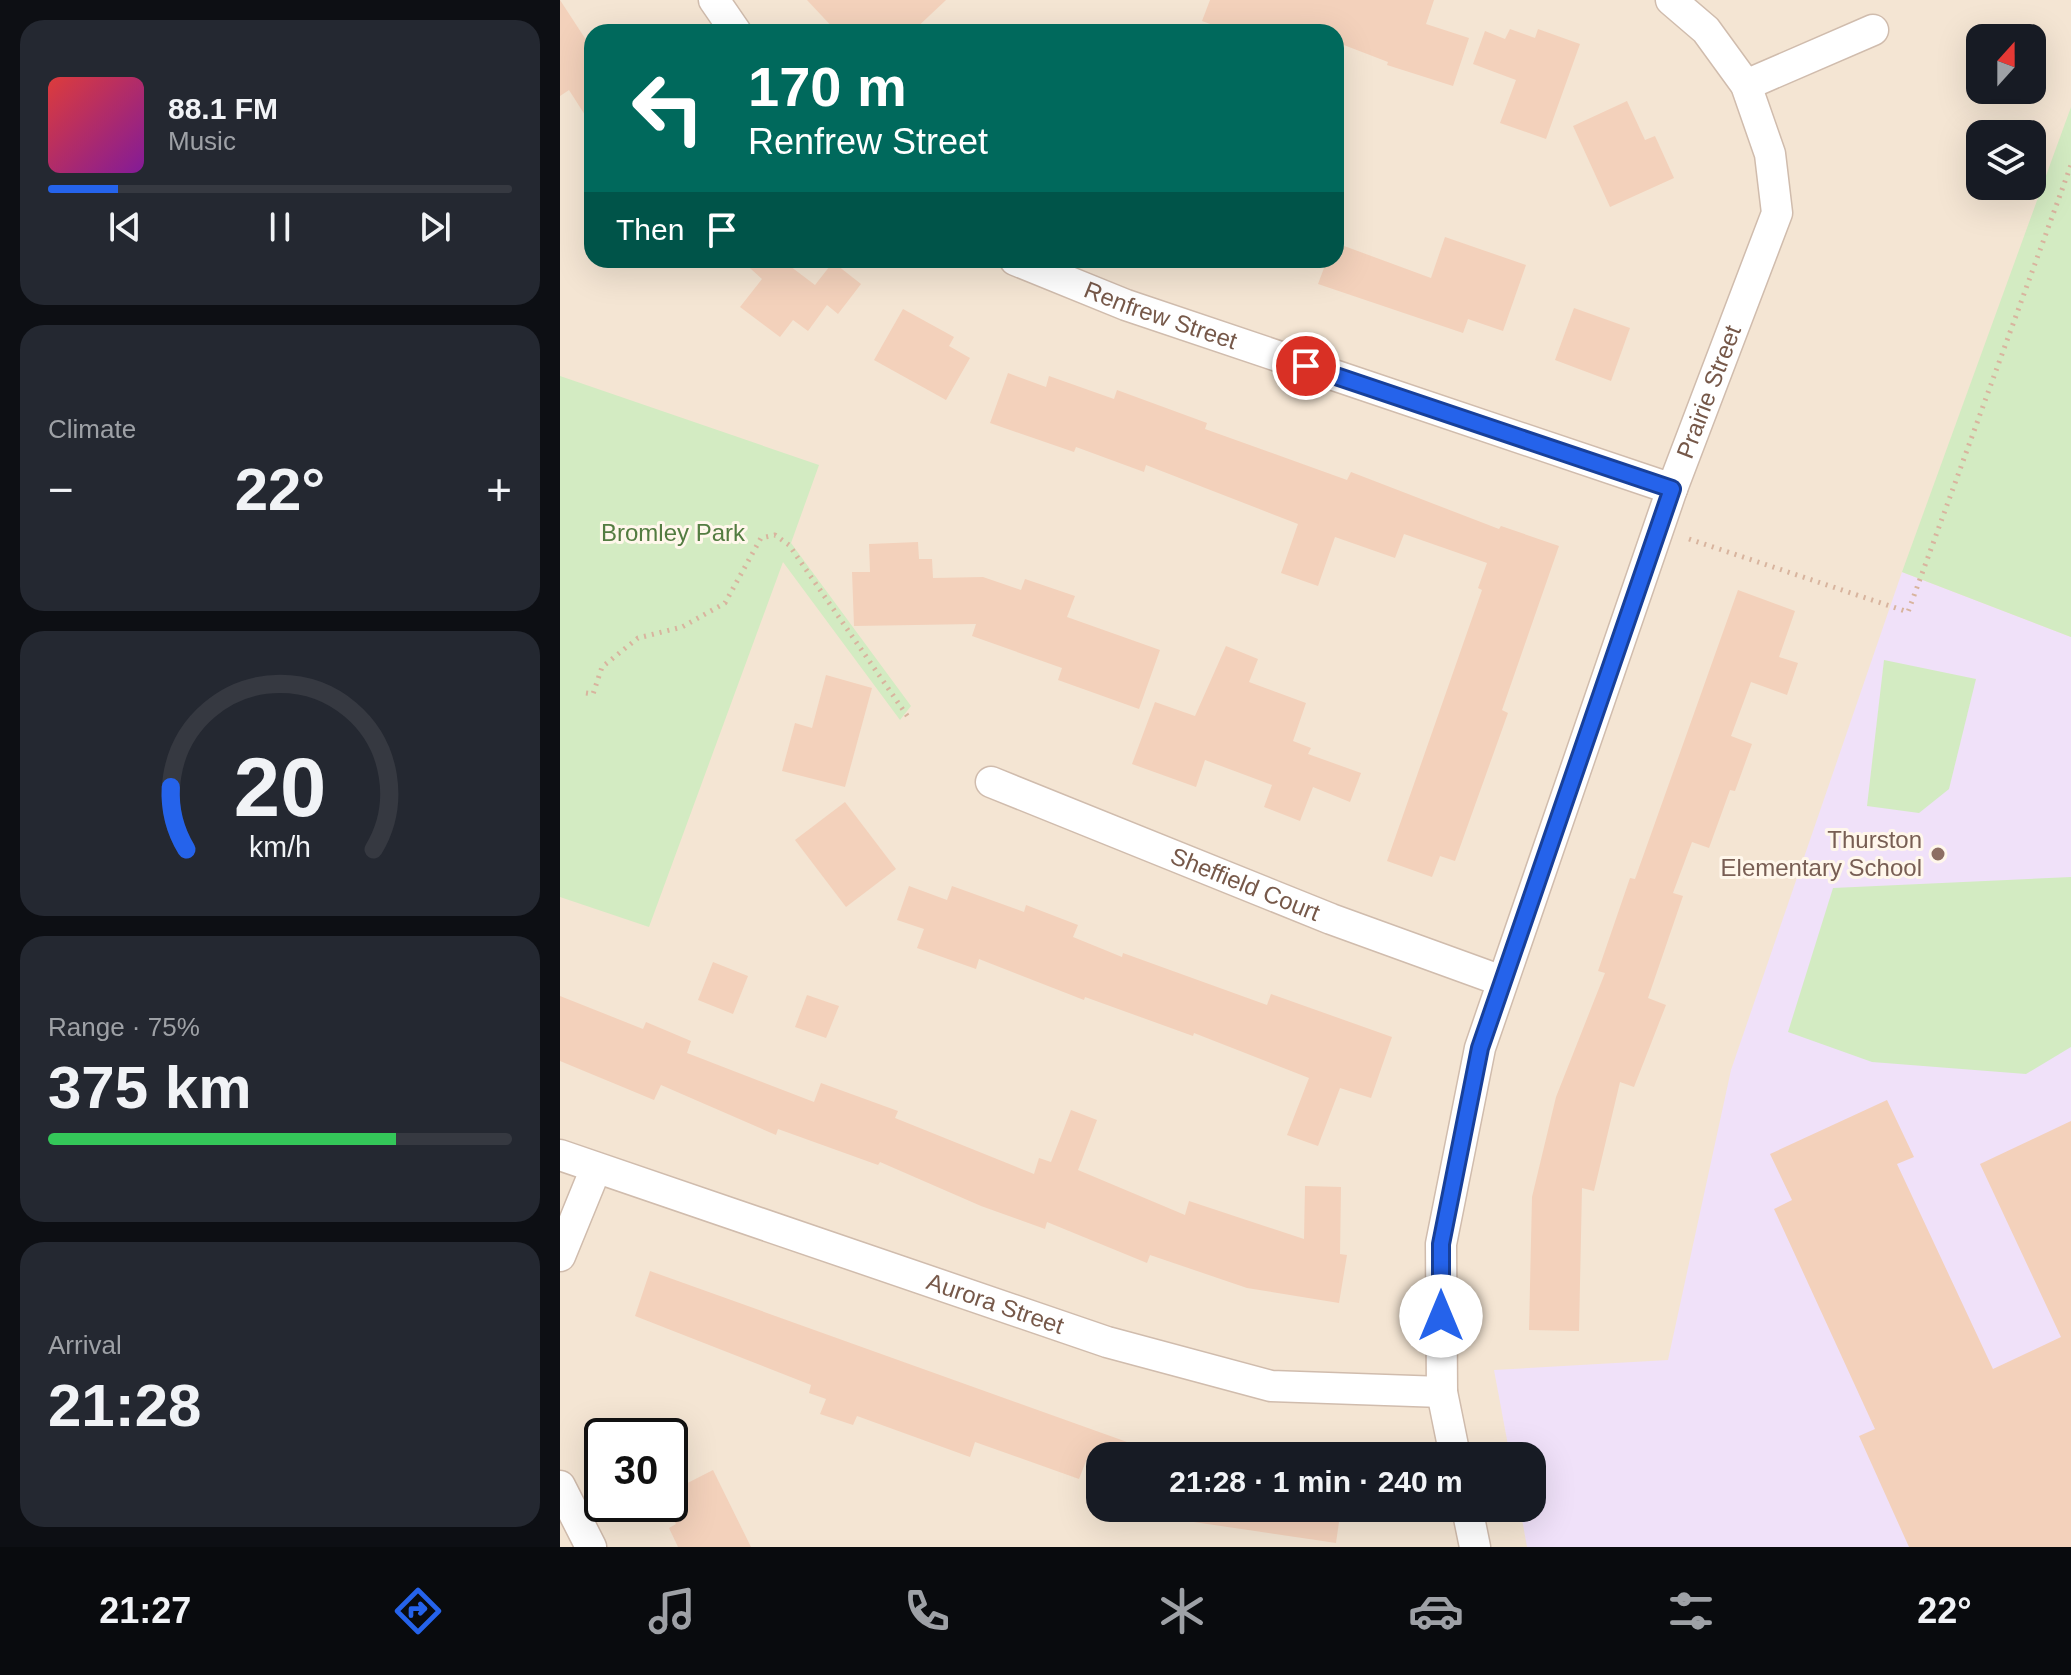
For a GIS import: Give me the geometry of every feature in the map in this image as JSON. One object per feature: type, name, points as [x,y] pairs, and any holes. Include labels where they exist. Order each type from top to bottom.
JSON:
[{"type":"street","points":[[714,0],[730,24]]},
{"type":"street","name":"Prairie Street","points":[[1452,1442],[1442,1392],[1441,1244],[1480,1048],[1672,489],[1777,213],[1770,154],[1746,85],[1706,30],[1671,0]]},
{"type":"street","points":[[1746,85],[1873,30]]},
{"type":"street","name":"Renfrew Street","points":[[1035,268],[1126,305],[1672,489]]},
{"type":"street","name":"Sheffield Court","points":[[991,782],[1331,919],[1502,981]]},
{"type":"street","name":"Aurora Street","points":[[560,1155],[1107,1342],[1271,1386],[1442,1392]]},
{"type":"street","points":[[560,1256],[596,1168]]},
{"type":"street","points":[[560,1486],[591,1547]]},
{"type":"street","points":[[1470,1522],[1475,1547]]},
{"type":"path","points":[[1687,539],[1908,612],[2071,165]]},
{"type":"path","points":[[586,693],[593,694],[602,667],[638,638],[682,627],[725,603],[761,538],[775,535],[789,545],[908,717]]},
{"type":"shaded area","points":[[560,0],[2071,0],[2071,1547],[560,1547]]},
{"type":"shaded area","name":"Thurston Elementary School","points":[[1902,572],[2071,637],[2071,1547],[1527,1547],[1523,1522],[1546,1522],[1546,1442],[1507,1442],[1494,1370],[1668,1360],[1731,1070]]},
{"type":"green space","points":[[2071,107],[2071,637],[1902,572],[2037,200],[2046,200],[2046,176]]},
{"type":"green space","name":"Bromley Park","points":[[560,376],[819,465],[791,543],[911,706],[900,720],[783,562],[649,927],[560,897]]},
{"type":"green space","points":[[1884,660],[1976,679],[1949,789],[1919,813],[1867,806]]},
{"type":"green space","points":[[2071,877],[2071,1047],[2026,1074],[1872,1062],[1788,1032],[1833,888]]},
{"type":"building","points":[[560,0],[584,37],[584,113],[569,90],[560,96]]},
{"type":"building","points":[[807,0],[946,0],[920,24],[830,24]]},
{"type":"building","points":[[1210,0],[1434,0],[1426,24],[1469,38],[1453,86],[1387,65],[1388,62],[1344,45],[1344,24],[1210,24],[1202,21]]},
{"type":"building","points":[[1510,29],[1535,38],[1538,29],[1580,44],[1546,139],[1500,123],[1516,80],[1473,64],[1485,31],[1505,39]]},
{"type":"building","points":[[1627,101],[1645,140],[1655,136],[1674,178],[1610,207],[1573,126]]},
{"type":"building","points":[[1445,237],[1526,265],[1503,331],[1468,319],[1463,333],[1318,284],[1324,268],[1344,268],[1344,246],[1431,278]]},
{"type":"building","points":[[750,268],[793,268],[815,285],[828,268],[841,268],[861,284],[838,314],[827,305],[808,331],[793,320],[780,337],[740,307],[762,279]]},
{"type":"building","points":[[1574,308],[1630,328],[1611,381],[1555,360]]},
{"type":"building","points":[[903,309],[954,337],[949,346],[970,358],[946,400],[874,360]]},
{"type":"building","points":[[1008,373],[1046,387],[1049,376],[1114,399],[1117,390],[1207,423],[1205,429],[1347,480],[1351,472],[1499,529],[1501,526],[1559,546],[1502,710],[1508,713],[1455,861],[1440,856],[1432,877],[1387,861],[1482,590],[1478,588],[1487,563],[1404,534],[1395,558],[1335,537],[1318,586],[1281,573],[1298,524],[1146,465],[1144,472],[1076,447],[1074,452],[990,423]]},
{"type":"building","points":[[918,542],[919,559],[932,559],[933,578],[983,577],[1021,590],[1025,579],[1075,596],[1067,617],[1160,650],[1139,709],[1058,680],[1062,668],[972,636],[976,624],[854,626],[852,572],[870,572],[869,544]]},
{"type":"building","points":[[1738,590],[1795,611],[1779,657],[1798,663],[1787,695],[1751,682],[1731,736],[1752,744],[1735,791],[1730,790],[1709,848],[1692,842],[1673,893],[1683,896],[1648,998],[1666,1005],[1634,1087],[1620,1082],[1594,1191],[1582,1188],[1579,1331],[1529,1330],[1532,1197],[1556,1097],[1605,973],[1598,971],[1630,878],[1635,879]]},
{"type":"building","points":[[1226,646],[1258,659],[1249,682],[1306,703],[1293,741],[1311,748],[1308,754],[1361,773],[1350,802],[1313,787],[1300,821],[1264,807],[1272,785],[1205,760],[1196,787],[1132,764],[1155,702],[1195,716]]},
{"type":"building","points":[[826,675],[872,688],[845,787],[782,771],[795,723],[812,728]]},
{"type":"building","points":[[845,802],[896,869],[846,907],[795,840]]},
{"type":"building","points":[[909,886],[947,900],[952,886],[1024,912],[1026,905],[1078,925],[1073,937],[1122,957],[1123,953],[1267,1005],[1271,994],[1392,1037],[1371,1098],[1340,1088],[1318,1146],[1287,1135],[1309,1078],[1194,1033],[1193,1036],[1085,997],[1084,1000],[979,959],[976,969],[917,948],[924,929],[897,920]]},
{"type":"building","points":[[713,962],[748,976],[733,1014],[698,1000]]},
{"type":"building","points":[[807,995],[839,1006],[826,1038],[795,1027]]},
{"type":"building","points":[[560,996],[643,1029],[646,1022],[691,1041],[687,1053],[814,1102],[821,1083],[898,1111],[895,1118],[1034,1174],[1039,1158],[1051,1162],[1071,1110],[1097,1120],[1078,1170],[1185,1215],[1189,1201],[1304,1239],[1305,1186],[1341,1187],[1340,1254],[1347,1255],[1339,1303],[1247,1288],[1150,1255],[1147,1263],[1047,1222],[1045,1229],[981,1206],[880,1162],[878,1165],[778,1129],[776,1135],[661,1085],[654,1100],[560,1061]]},
{"type":"building","points":[[1887,1100],[1914,1157],[1897,1164],[1993,1369],[2061,1337],[1980,1164],[2071,1121],[2071,1547],[1909,1547],[1859,1436],[1875,1429],[1774,1209],[1792,1200],[1770,1154]]},
{"type":"building","points":[[650,1271],[1127,1442],[1086,1442],[1086,1461],[1079,1479],[975,1442],[970,1457],[857,1416],[853,1425],[820,1414],[826,1399],[809,1393],[811,1385],[635,1316]]},
{"type":"building","points":[[713,1470],[751,1547],[678,1547],[669,1528],[675,1522],[688,1522],[688,1483]]},
{"type":"building","points":[[1194,1522],[1339,1522],[1336,1543]]},
{"type":"place","name":"Thurston Elementary School","points":[[1938,854]]},
{"type":"route","points":[[1306,366],[1672,489],[1480,1048],[1441,1244],[1441,1316]]}]
